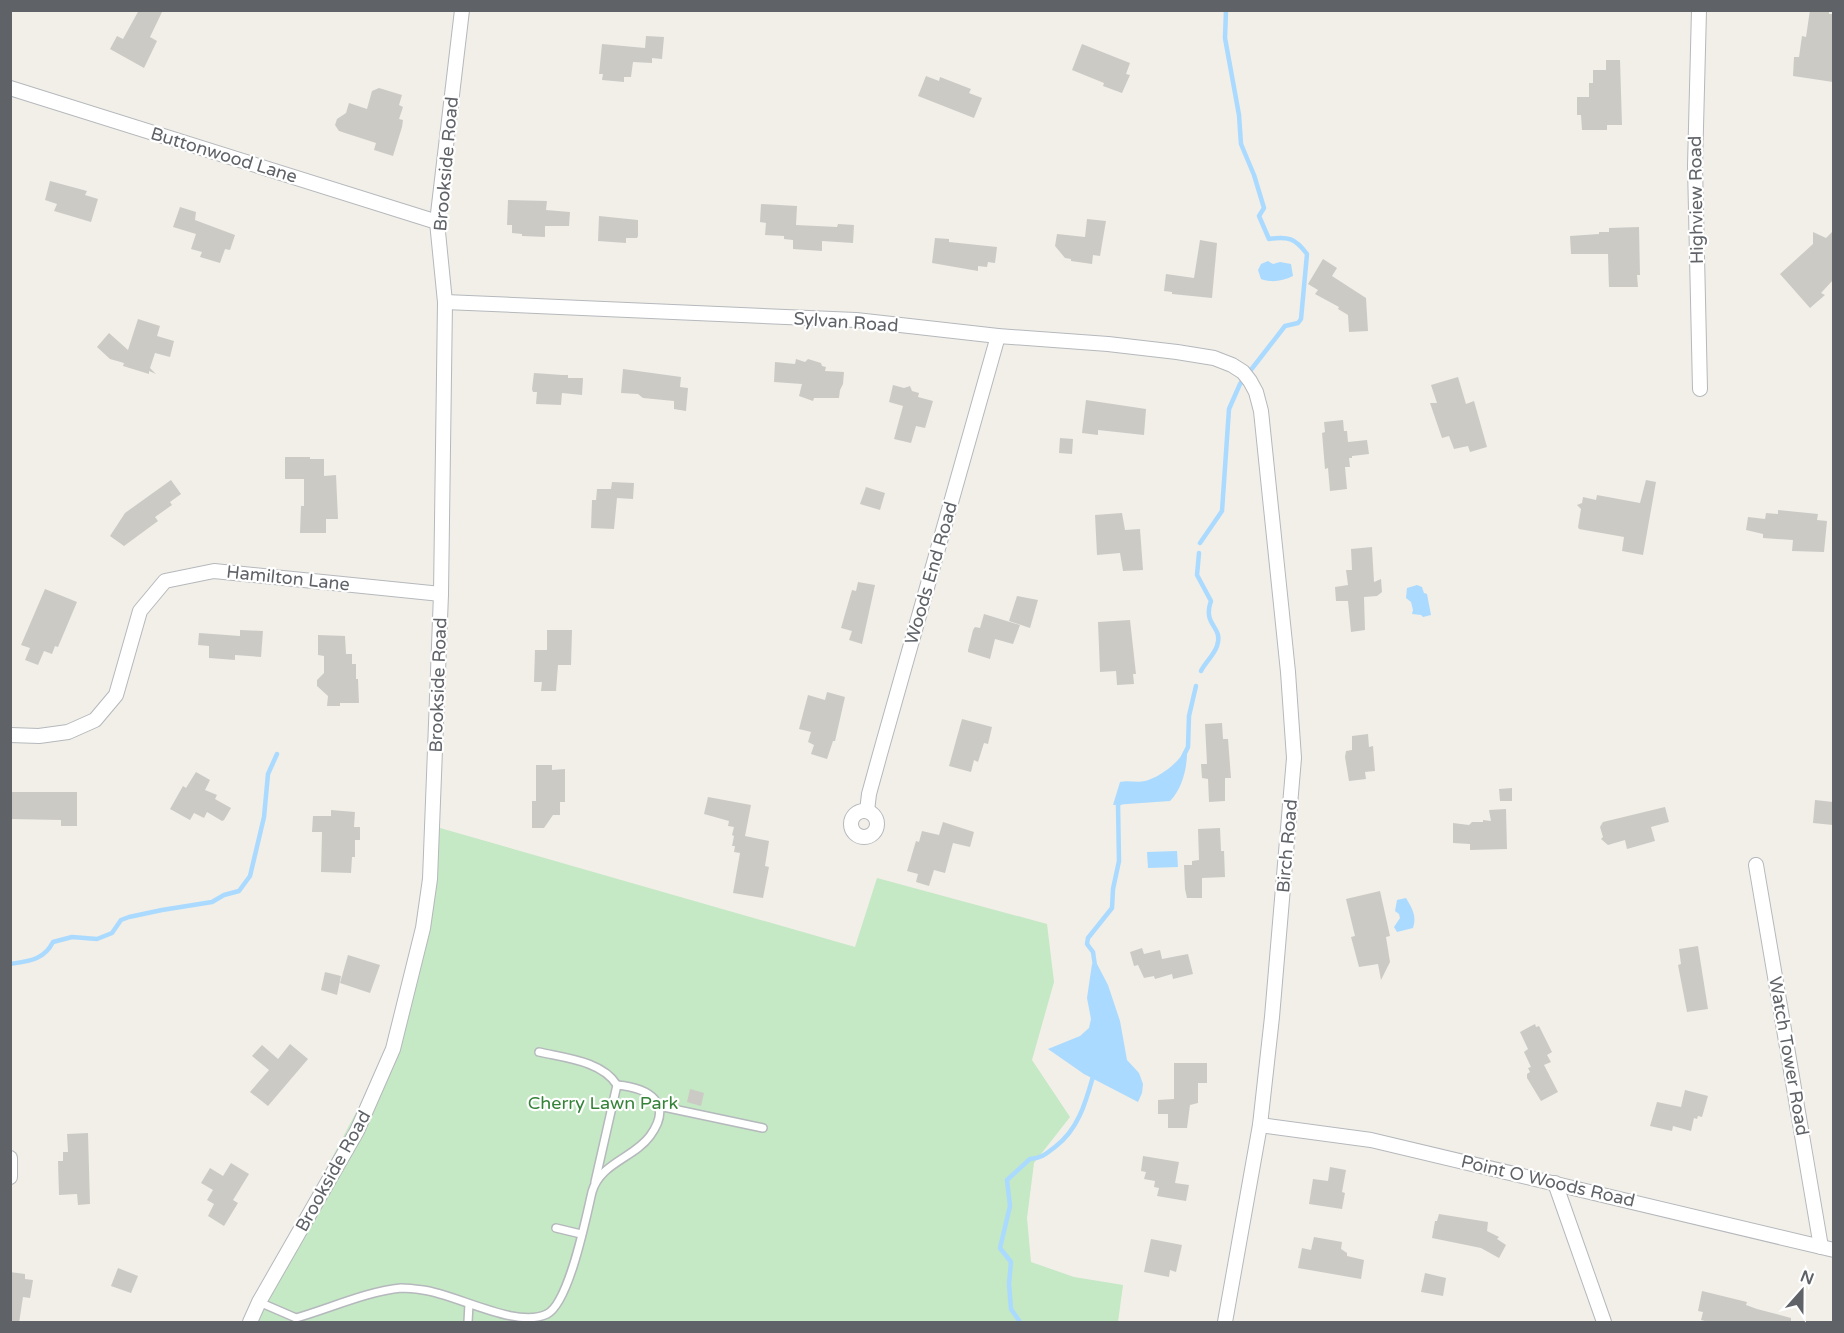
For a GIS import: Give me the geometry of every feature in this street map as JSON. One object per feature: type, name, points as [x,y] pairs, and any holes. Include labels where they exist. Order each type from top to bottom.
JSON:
[{"type":"street","name":"Brookside Road","points":[[250,1323],[259,1302],[357,1131],[393,1049],[423,928],[430,879],[441,594],[445,302],[437,222],[462,10]]},
{"type":"street","name":"Highview Road","points":[[1699,10],[1695,166],[1700,389]]},
{"type":"street","name":"Buttonwood Lane","points":[[10,88],[437,222]]},
{"type":"street","name":"Sylvan Road","points":[[445,302],[856,320],[998,336],[1108,344],[1214,358],[1232,365],[1246,376]]},
{"type":"street","name":"Woods End Road","points":[[867,811],[869,794],[880,754],[998,336]]},
{"type":"street","name":"Birch Road","points":[[1225,1323],[1260,1125],[1272,1017],[1294,758],[1288,672],[1261,411],[1256,392],[1246,376]]},
{"type":"street","name":"Hamilton Lane","points":[[10,735],[39,736],[68,732],[94,720],[116,695],[140,611],[165,581],[214,571],[441,594]]},
{"type":"street","name":"Watch Tower Road","points":[[1756,865],[1827,1249]]},
{"type":"street","name":"Point O Woods Road","points":[[1260,1125],[1371,1140],[1827,1249]]},
{"type":"street","points":[[10,1158],[10,1177]]},
{"type":"street","points":[[1555,1183],[1604,1323]]},
{"type":"lane","points":[[259,1302],[296,1318],[401,1288],[427,1291],[496,1312],[529,1318],[545,1315],[554,1309],[565,1290],[581,1234],[617,1085],[612,1077],[592,1065],[539,1052]]},
{"type":"lane","points":[[594,1184],[614,1163],[650,1137],[657,1122],[659,1106],[654,1097],[635,1087],[617,1085]]},
{"type":"lane","points":[[659,1106],[763,1128]]},
{"type":"lane","points":[[556,1228],[581,1234]]},
{"type":"lane","points":[[468,1323],[469,1304]]},
{"type":"green space","name":"Cherry Lawn Park","points":[[433,826],[855,947],[877,878],[1047,924],[1054,982],[1032,1060],[1070,1117],[1034,1163],[1027,1218],[1031,1262],[1074,1277],[1123,1285],[1118,1322],[245,1322],[360,1105],[402,1013],[428,886]]},
{"type":"water","points":[[1268,261],[1273,264],[1280,262],[1291,264],[1293,276],[1277,281],[1261,279],[1258,270],[1261,264]]},
{"type":"water","points":[[1417,585],[1422,587],[1424,593],[1427,594],[1431,615],[1423,617],[1412,614],[1411,602],[1406,598],[1407,588]]},
{"type":"water","points":[[1184,751],[1187,752],[1183,778],[1178,791],[1170,801],[1113,805],[1120,782],[1142,782],[1156,777],[1173,765]]},
{"type":"water","points":[[1177,851],[1178,867],[1148,868],[1147,852]]},
{"type":"water","points":[[1406,898],[1414,916],[1413,928],[1397,932],[1394,927],[1400,918],[1395,911],[1397,900]]},
{"type":"water","points":[[1095,963],[1108,985],[1120,1021],[1127,1060],[1139,1073],[1143,1084],[1138,1102],[1084,1074],[1048,1049],[1080,1036],[1089,1028],[1091,1019],[1087,998],[1092,964]]},
{"type":"building","points":[[139,10],[163,10],[150,37],[157,41],[144,68],[110,49],[117,36],[123,39]]},
{"type":"building","points":[[1810,10],[1829,10],[1829,14],[1832,14],[1833,82],[1793,76],[1794,57],[1799,57],[1802,36],[1806,37]]},
{"type":"building","points":[[646,36],[664,37],[662,59],[652,58],[652,63],[633,62],[631,77],[624,77],[624,82],[602,80],[603,74],[599,74],[602,44],[645,48]]},
{"type":"building","points":[[1082,44],[1130,63],[1126,74],[1130,75],[1122,93],[1072,70]]},
{"type":"building","points":[[1606,60],[1620,60],[1622,125],[1607,125],[1607,130],[1582,130],[1581,115],[1577,115],[1577,97],[1589,97],[1589,83],[1593,83],[1593,70],[1606,70]]},
{"type":"building","points":[[926,76],[939,81],[940,77],[971,89],[969,93],[982,98],[974,118],[918,96]]},
{"type":"building","points":[[379,88],[402,95],[399,105],[403,107],[399,119],[403,120],[402,127],[393,156],[374,150],[376,143],[339,131],[335,125],[337,119],[346,113],[349,103],[367,109],[372,91]]},
{"type":"building","points":[[50,181],[87,191],[85,195],[98,199],[91,222],[54,211],[57,204],[45,200]]},
{"type":"building","points":[[508,200],[547,201],[546,210],[570,212],[569,226],[545,226],[545,237],[512,233],[512,225],[507,225]]},
{"type":"building","points":[[761,204],[797,206],[796,225],[837,227],[838,224],[854,225],[853,243],[822,241],[822,251],[793,249],[793,240],[784,239],[784,236],[765,235],[766,223],[760,222]]},
{"type":"building","points":[[180,207],[196,212],[195,220],[235,235],[230,250],[225,249],[220,263],[200,257],[202,252],[191,249],[196,234],[173,227]]},
{"type":"building","points":[[599,216],[638,220],[637,238],[626,238],[626,243],[598,241]]},
{"type":"building","points":[[1087,219],[1106,221],[1100,256],[1093,255],[1092,264],[1071,261],[1065,258],[1055,246],[1057,234],[1085,237]]},
{"type":"building","points":[[1639,227],[1638,287],[1609,287],[1608,254],[1571,254],[1570,236],[1609,232],[1609,228]]},
{"type":"building","points":[[1833,231],[1833,280],[1821,293],[1825,295],[1810,308],[1780,274],[1813,244],[1813,232],[1826,238]]},
{"type":"building","points":[[935,238],[949,239],[949,242],[997,247],[995,263],[988,262],[987,267],[978,266],[978,271],[932,263]]},
{"type":"building","points":[[1200,240],[1217,243],[1212,298],[1172,294],[1172,292],[1164,291],[1166,274],[1194,278]]},
{"type":"building","points":[[1323,259],[1337,268],[1332,276],[1366,298],[1368,331],[1349,332],[1348,315],[1338,309],[1339,307],[1315,294],[1318,290],[1308,284]]},
{"type":"building","points":[[138,319],[160,326],[157,336],[174,341],[170,357],[155,353],[150,368],[156,374],[123,366],[124,363],[110,359],[97,347],[109,333],[128,350]]},
{"type":"building","points":[[796,359],[805,362],[808,359],[821,363],[826,367],[825,371],[844,372],[839,398],[814,398],[813,401],[799,396],[802,384],[774,382],[775,362],[795,364]]},
{"type":"building","points":[[623,369],[681,377],[680,387],[688,388],[686,411],[674,409],[674,401],[621,393]]},
{"type":"building","points":[[534,373],[583,378],[582,395],[562,393],[561,405],[536,404],[537,392],[533,392],[532,389]]},
{"type":"building","points":[[1458,377],[1466,404],[1474,401],[1487,447],[1470,452],[1468,446],[1454,449],[1449,436],[1442,438],[1430,403],[1437,403],[1431,385]]},
{"type":"building","points":[[893,385],[904,388],[910,386],[912,391],[919,393],[918,397],[933,401],[925,428],[916,426],[911,443],[894,439],[903,406],[889,402]]},
{"type":"building","points":[[1086,400],[1146,409],[1144,435],[1098,430],[1098,435],[1082,433]]},
{"type":"building","points":[[1343,420],[1348,442],[1367,440],[1369,454],[1349,458],[1350,467],[1345,467],[1347,489],[1330,491],[1328,468],[1325,469],[1322,433],[1325,432],[1324,422]]},
{"type":"building","points":[[1060,438],[1073,439],[1072,454],[1059,453]]},
{"type":"building","points":[[285,457],[324,459],[324,476],[336,475],[338,519],[326,519],[326,533],[300,533],[301,506],[304,506],[304,479],[285,479]]},
{"type":"building","points":[[171,480],[181,494],[170,502],[172,505],[155,517],[158,521],[124,546],[110,536],[125,513]]},
{"type":"building","points":[[1646,480],[1656,482],[1643,555],[1622,551],[1624,537],[1579,529],[1581,509],[1577,505],[1582,503],[1583,497],[1596,500],[1597,495],[1640,503]]},
{"type":"building","points":[[612,482],[634,483],[633,499],[617,498],[614,529],[591,528],[592,500],[596,500],[597,489],[611,489]]},
{"type":"building","points":[[866,487],[885,493],[880,510],[860,504]]},
{"type":"building","points":[[1778,510],[1818,514],[1817,520],[1827,521],[1824,552],[1792,551],[1793,540],[1763,538],[1763,534],[1746,530],[1748,517],[1765,519],[1766,513],[1778,514]]},
{"type":"building","points":[[1122,513],[1125,530],[1140,529],[1143,570],[1123,571],[1120,553],[1097,555],[1095,515]]},
{"type":"building","points":[[1372,547],[1374,582],[1381,579],[1382,592],[1377,596],[1364,597],[1365,630],[1351,632],[1348,601],[1336,601],[1335,587],[1348,585],[1346,570],[1352,570],[1351,549]]},
{"type":"building","points":[[858,582],[875,585],[862,644],[849,640],[852,631],[841,628],[852,590],[856,591]]},
{"type":"building","points":[[45,589],[77,602],[58,647],[55,646],[52,654],[44,651],[38,665],[25,660],[30,648],[21,645]]},
{"type":"building","points":[[1017,596],[1038,600],[1030,628],[1009,621]]},
{"type":"building","points":[[984,614],[1020,625],[1013,644],[995,639],[990,659],[968,652],[973,630],[975,627],[980,628]]},
{"type":"building","points":[[1130,620],[1136,674],[1133,674],[1134,684],[1117,685],[1116,671],[1100,672],[1098,622]]},
{"type":"building","points":[[240,630],[263,631],[261,657],[235,655],[235,660],[209,658],[209,646],[198,645],[199,633],[240,636]]},
{"type":"building","points":[[547,630],[572,630],[571,665],[558,665],[556,691],[541,691],[542,682],[534,682],[535,650],[547,650]]},
{"type":"building","points":[[318,635],[345,636],[346,654],[352,654],[352,664],[356,664],[359,703],[327,706],[328,696],[317,686],[317,680],[324,673],[324,656],[318,655]]},
{"type":"building","points":[[827,692],[845,697],[835,741],[833,741],[827,759],[811,754],[814,745],[808,742],[811,732],[799,729],[808,695],[825,700]]},
{"type":"building","points":[[962,719],[992,727],[988,744],[984,743],[978,762],[974,760],[971,772],[949,766]]},
{"type":"building","points":[[1222,723],[1223,739],[1228,739],[1231,778],[1225,778],[1225,801],[1209,802],[1208,779],[1202,778],[1201,764],[1207,764],[1205,724]]},
{"type":"building","points":[[1368,734],[1369,747],[1373,746],[1375,771],[1365,772],[1366,779],[1349,781],[1345,757],[1346,751],[1352,750],[1352,736]]},
{"type":"building","points":[[536,765],[552,765],[552,770],[565,769],[565,802],[560,802],[560,815],[553,815],[544,828],[532,828],[532,801],[536,801]]},
{"type":"building","points":[[196,772],[210,780],[205,790],[217,795],[215,799],[231,808],[224,820],[207,812],[204,818],[194,813],[190,820],[170,809],[183,786],[186,788]]},
{"type":"building","points":[[1512,788],[1512,801],[1500,801],[1499,789]]},
{"type":"building","points":[[10,792],[77,792],[77,826],[61,826],[61,820],[10,819]]},
{"type":"building","points":[[708,797],[751,805],[745,836],[769,841],[765,866],[769,867],[763,898],[733,893],[740,853],[734,852],[735,846],[732,846],[734,827],[728,826],[729,821],[704,814]]},
{"type":"building","points":[[1815,800],[1833,802],[1833,825],[1813,823]]},
{"type":"building","points":[[1665,807],[1669,822],[1651,827],[1655,841],[1627,849],[1625,840],[1608,845],[1601,839],[1603,837],[1600,827],[1603,822]]},
{"type":"building","points":[[1506,809],[1507,849],[1470,850],[1470,844],[1453,843],[1453,823],[1469,825],[1472,822],[1483,822],[1483,820],[1491,821],[1489,810]]},
{"type":"building","points":[[331,810],[355,812],[354,827],[360,827],[360,840],[355,840],[355,857],[352,857],[351,873],[321,872],[322,832],[312,832],[313,816],[331,816]]},
{"type":"building","points":[[943,822],[974,832],[970,847],[953,843],[945,873],[934,870],[929,886],[916,882],[918,874],[907,871],[916,841],[919,842],[922,831],[939,835]]},
{"type":"building","points":[[1220,828],[1225,877],[1202,878],[1202,898],[1187,898],[1184,865],[1192,865],[1192,861],[1199,860],[1198,829]]},
{"type":"building","points":[[1380,891],[1390,936],[1386,937],[1390,962],[1381,980],[1378,964],[1359,967],[1351,937],[1355,936],[1346,899]]},
{"type":"building","points":[[1698,946],[1708,1009],[1687,1012],[1678,965],[1681,964],[1679,949]]},
{"type":"building","points":[[1142,948],[1144,954],[1160,950],[1162,959],[1188,954],[1193,974],[1173,979],[1172,974],[1155,979],[1154,976],[1144,978],[1138,965],[1134,966],[1130,952]]},
{"type":"building","points":[[348,955],[380,965],[370,993],[340,983]]},
{"type":"building","points":[[325,972],[341,976],[337,995],[321,990]]},
{"type":"building","points":[[1535,1024],[1536,1027],[1539,1026],[1552,1052],[1547,1055],[1551,1062],[1544,1065],[1558,1092],[1541,1101],[1527,1078],[1530,1072],[1528,1068],[1531,1067],[1524,1052],[1528,1049],[1520,1032]]},
{"type":"building","points":[[290,1044],[308,1059],[268,1106],[250,1092],[269,1070],[252,1056],[262,1045],[278,1059]]},
{"type":"building","points":[[1174,1063],[1207,1063],[1207,1083],[1198,1083],[1198,1103],[1190,1105],[1187,1128],[1168,1128],[1168,1114],[1158,1114],[1158,1100],[1174,1099]]},
{"type":"building","points":[[690,1089],[704,1093],[701,1106],[687,1102]]},
{"type":"building","points":[[1685,1090],[1708,1096],[1702,1117],[1694,1118],[1691,1131],[1673,1126],[1672,1131],[1650,1126],[1657,1102],[1681,1107]]},
{"type":"building","points":[[88,1133],[90,1204],[78,1205],[77,1194],[59,1195],[58,1161],[63,1161],[63,1152],[68,1152],[67,1134]]},
{"type":"building","points":[[1143,1156],[1179,1162],[1175,1183],[1189,1185],[1186,1201],[1157,1196],[1159,1188],[1154,1187],[1155,1181],[1144,1179],[1146,1172],[1141,1171]]},
{"type":"building","points":[[231,1163],[249,1174],[233,1200],[238,1203],[224,1226],[208,1216],[214,1204],[207,1200],[213,1190],[201,1183],[210,1168],[223,1176]]},
{"type":"building","points":[[1330,1167],[1346,1170],[1342,1209],[1309,1204],[1313,1179],[1328,1181]]},
{"type":"building","points":[[1439,1214],[1488,1222],[1487,1231],[1499,1237],[1497,1239],[1506,1245],[1499,1258],[1481,1248],[1432,1238],[1435,1221]]},
{"type":"building","points":[[1314,1237],[1342,1242],[1341,1249],[1347,1253],[1347,1256],[1364,1260],[1361,1279],[1298,1268],[1302,1248],[1311,1250]]},
{"type":"building","points":[[1151,1239],[1182,1245],[1176,1272],[1170,1270],[1169,1277],[1144,1272]]},
{"type":"building","points":[[118,1268],[138,1276],[131,1293],[111,1286]]},
{"type":"building","points":[[10,1272],[25,1274],[25,1279],[33,1280],[30,1298],[23,1297],[19,1323],[10,1323]]},
{"type":"building","points":[[1425,1273],[1446,1278],[1443,1296],[1421,1292]]},
{"type":"building","points":[[1702,1291],[1747,1302],[1746,1305],[1757,1309],[1791,1318],[1791,1323],[1713,1323],[1701,1320],[1703,1312],[1698,1311]]},
{"type":"waterway","points":[[1200,543],[1222,511],[1229,409],[1240,384],[1285,326],[1298,323],[1301,319],[1307,254],[1299,244],[1291,239],[1269,239],[1259,216],[1264,208],[1241,144],[1239,115],[1225,38],[1226,10]]},
{"type":"waterway","points":[[1199,553],[1197,575],[1211,601],[1209,616],[1218,634],[1216,649],[1201,671]]},
{"type":"waterway","points":[[1183,757],[1188,747],[1189,716],[1196,686]]},
{"type":"waterway","points":[[10,964],[40,956],[53,942],[72,937],[97,939],[112,933],[121,920],[129,917],[212,902],[224,895],[239,891],[250,876],[264,817],[268,774],[277,754]]},
{"type":"waterway","points":[[1095,966],[1093,952],[1087,944],[1088,938],[1112,908],[1113,889],[1119,861],[1118,804],[1122,802]]},
{"type":"waterway","points":[[1020,1322],[1011,1309],[1009,1284],[1011,1262],[1000,1248],[1010,1206],[1007,1180],[1030,1159],[1041,1157],[1049,1152],[1070,1132],[1080,1114],[1094,1073]]}]
